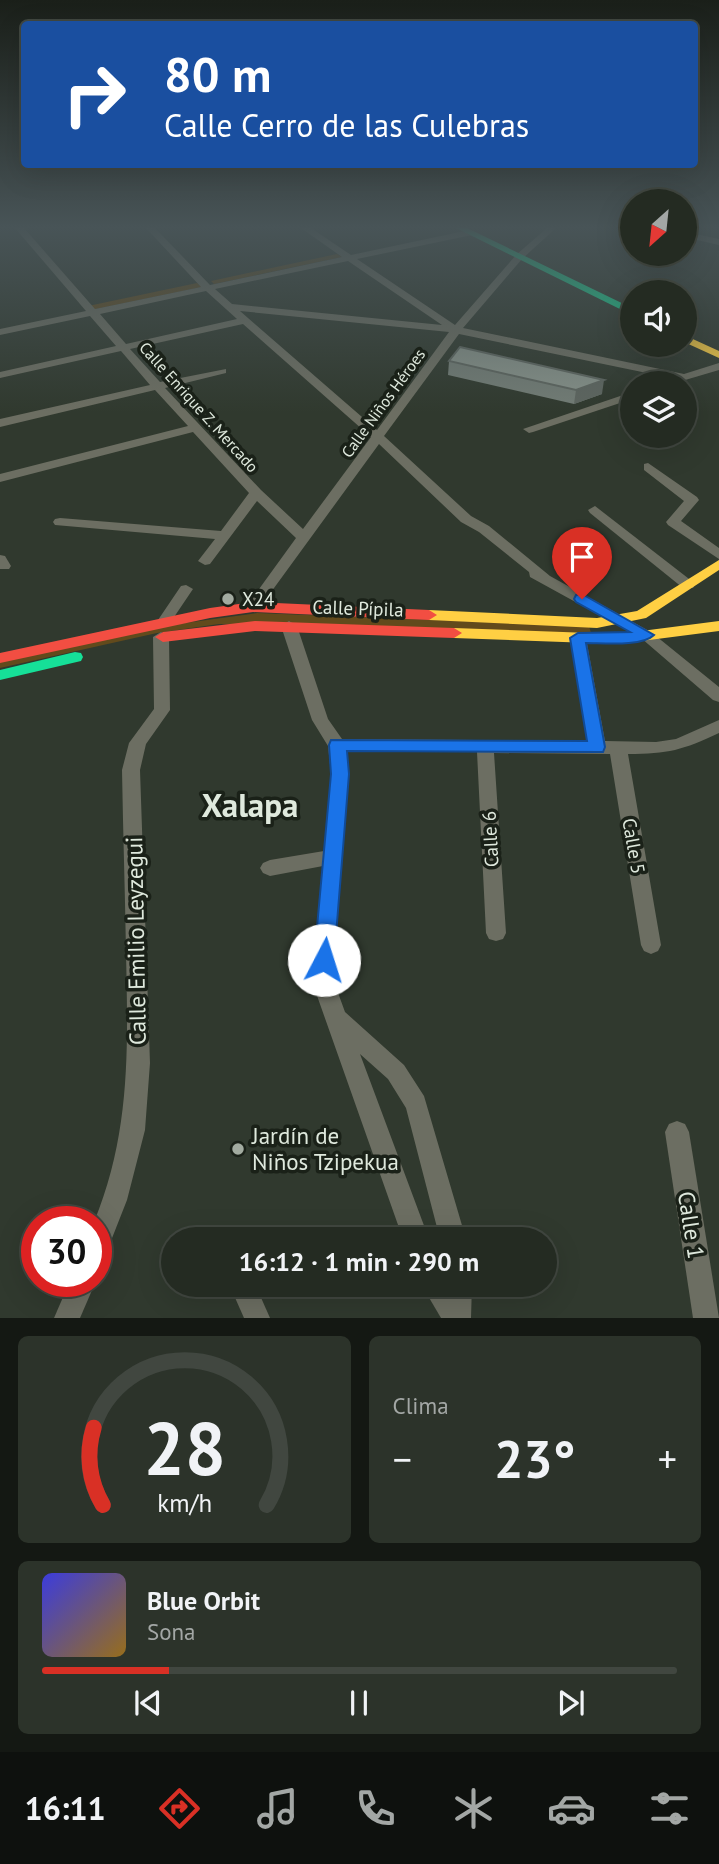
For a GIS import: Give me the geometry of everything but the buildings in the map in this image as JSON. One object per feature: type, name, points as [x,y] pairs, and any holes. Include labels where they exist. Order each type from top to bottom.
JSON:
[{"type":"main road","points":[[589,290],[620,306]]},
{"type":"main road","points":[[697,332],[719,343]]},
{"type":"main road","points":[[697,344],[719,355]]},
{"type":"main road","name":"Calle Pípila","points":[[0,675],[253,607],[597,623],[620,621],[641,615],[719,564]]},
{"type":"main road","name":"Calle Pípila","points":[[0,658],[162,630],[289,626],[618,639],[719,626]]},
{"type":"street","name":"Calle Enrique Z. Mercado","points":[[71,290],[256,493],[305,539]]},
{"type":"street","points":[[0,331],[179,290]]},
{"type":"street","points":[[211,290],[378,437],[466,519],[474,535],[518,567],[543,576],[646,635],[719,696]]},
{"type":"street","points":[[398,290],[456,330]]},
{"type":"street","name":"Calle Niños Héroes","points":[[253,607],[456,330],[491,290]]},
{"type":"street","points":[[229,307],[456,330],[655,371]]},
{"type":"street","points":[[0,323],[88,309]]},
{"type":"street","points":[[0,375],[245,320]]},
{"type":"street","points":[[697,373],[719,366]]},
{"type":"street","points":[[0,423],[222,371]]},
{"type":"street","points":[[529,429],[620,399]]},
{"type":"street","points":[[0,478],[196,428]]},
{"type":"street","points":[[648,467],[692,500],[673,522],[719,555]]},
{"type":"street","points":[[205,561],[256,493]]},
{"type":"street","points":[[595,510],[688,585]]},
{"type":"street","points":[[60,522],[222,535]]},
{"type":"street","points":[[162,630],[186,589]]},
{"type":"street","points":[[289,626],[320,720],[337,745],[340,774],[324,960],[326,990],[412,1227]]},
{"type":"street","name":"Calle Emilio Leyzegui","points":[[112,1207],[133,1130],[139,1063],[131,770],[138,743],[162,710],[162,630]]},
{"type":"street","points":[[578,638],[597,747]]},
{"type":"street","points":[[337,745],[656,748],[680,745],[719,726]]},
{"type":"street","name":"Calle 6","points":[[485,745],[496,933]]},
{"type":"street","name":"Calle 5","points":[[618,747],[651,946]]},
{"type":"street","points":[[270,868],[333,857]]},
{"type":"street","points":[[334,1016],[396,1072],[416,1104],[450,1227]]},
{"type":"street","name":"Calle 1","points":[[677,1132],[706,1318]]},
{"type":"street","points":[[67,1318],[76,1297]]},
{"type":"street","points":[[248,1297],[257,1318]]},
{"type":"street","points":[[443,1297],[458,1318]]},
{"type":"street","points":[[458,1318],[459,1297]]},
{"type":"shaded area","points":[[166,290],[190,290],[91,310],[88,306]]},
{"type":"shaded area","points":[[257,613],[589,626],[591,633],[219,624],[157,633],[0,668],[0,662],[156,627]]},
{"type":"traffic: fast","points":[[586,290],[620,306]]},
{"type":"traffic: fast","points":[[0,675],[75,657]]},
{"type":"traffic: slow","points":[[697,344],[719,355]]},
{"type":"traffic: slow","points":[[429,615],[597,623],[641,615],[719,564]]},
{"type":"traffic: slow","points":[[454,633],[618,639],[719,626]]},
{"type":"traffic: jam","points":[[0,658],[210,613],[253,607],[429,615]]},
{"type":"traffic: jam","points":[[163,637],[255,626],[454,633]]},
{"type":"place","name":"X24","points":[[228,599]]},
{"type":"place","name":"Jardín de Niños Tzipekua","points":[[238,1149]]},
{"type":"district","name":"Xalapa","points":[[250,805]]},
{"type":"route","points":[[324,960],[340,774],[337,745],[597,747],[578,638],[618,639],[646,635],[582,599]]}]
